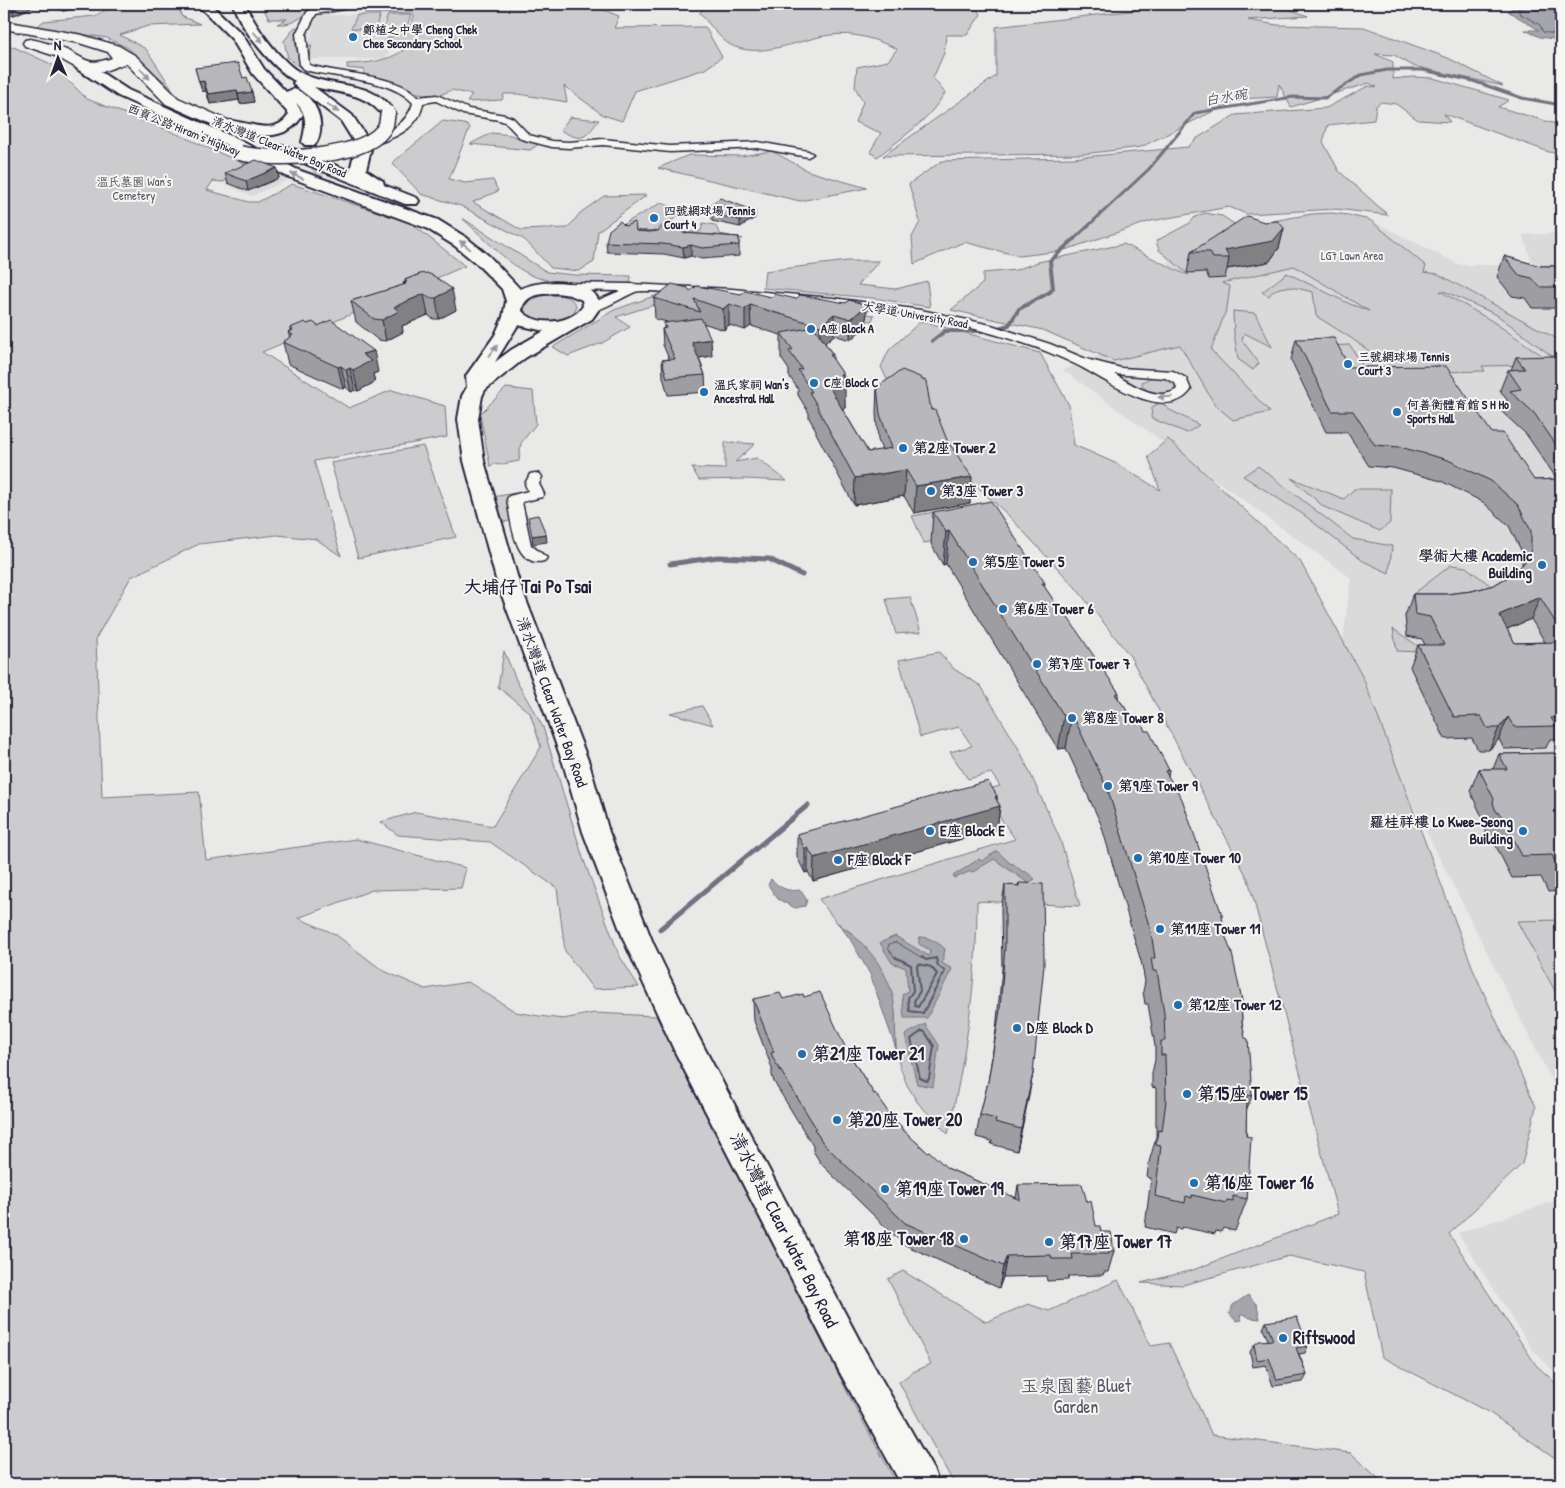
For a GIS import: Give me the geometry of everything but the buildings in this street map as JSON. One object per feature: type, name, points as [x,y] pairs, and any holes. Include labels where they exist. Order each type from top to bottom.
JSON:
[{"type":"main road","name":"西貢公路 Hiram's Highway","points":[[202,4],[234,33],[260,73],[294,108],[296,116],[288,124],[264,131],[245,130],[224,124]]},
{"type":"main road","name":"西貢公路 Hiram's Highway","points":[[82,66],[90,82],[109,97],[137,112],[240,153],[268,158],[296,158],[320,155],[350,148],[371,139],[384,128],[388,120],[388,113],[384,106],[372,97],[306,80],[282,65],[254,33],[245,20],[239,4]]},
{"type":"main road","name":"清水灣道 Clear Water Bay Road","points":[[4,26],[82,38],[114,49],[131,59],[172,102],[312,163],[395,193],[459,226],[528,279],[582,292],[591,302],[586,313]]},
{"type":"main road","name":"清水灣道 Clear Water Bay Road","points":[[4,37],[34,43],[60,52],[123,93],[226,139],[292,173],[340,192],[426,221],[461,242],[483,260],[513,292],[514,307],[511,320],[498,345],[475,376],[477,387],[472,396],[468,419],[474,461],[508,579],[576,763],[596,832],[649,964],[686,1041],[851,1359],[921,1484]]},
{"type":"main road","points":[[82,66],[102,67],[116,63],[121,60],[114,49]]},
{"type":"main road","points":[[247,51],[264,70],[300,98],[311,111],[314,123],[310,142]]},
{"type":"main road","points":[[282,65],[302,84],[347,118],[364,145],[358,172],[395,193]]},
{"type":"main road","points":[[266,142],[311,150],[336,150],[364,145]]},
{"type":"main road","points":[[331,179],[402,207],[426,221]]},
{"type":"main road","points":[[556,287],[532,291],[514,307],[524,322],[540,326],[561,325],[586,313]]},
{"type":"main road","points":[[477,387],[518,354],[586,313]]},
{"type":"street","points":[[355,4],[312,12],[301,34],[304,51],[303,63],[306,67],[394,87],[418,100],[438,98],[467,112],[507,119],[519,132],[533,140],[560,145],[604,142],[670,150],[758,145],[808,154]]},
{"type":"street","points":[[364,145],[401,129],[416,112],[418,100]]},
{"type":"street","name":"大學道 University Road","points":[[556,287],[650,287],[811,300],[927,315],[1004,333],[1064,354],[1084,362],[1144,394],[1161,398],[1176,396],[1184,390],[1181,381],[1159,372],[1121,372],[1084,362]]},
{"type":"street","name":"大學道 University Road","points":[[586,313],[629,291],[650,287]]},
{"type":"street","points":[[1138,391],[1134,381],[1137,377],[1151,372]]},
{"type":"street","points":[[535,477],[532,484],[537,494],[514,499],[524,547],[539,558]]},
{"type":"shaded area","name":"鄭植之中學 Cheng Chek Chee Secondary School","points":[[315,14],[404,14],[386,59],[306,59]]},
{"type":"shaded area","points":[[257,165],[290,179],[252,196],[219,181]]},
{"type":"shaded area","points":[[1205,213],[1222,216],[1239,227],[1312,214],[1331,213],[1348,215],[1370,220],[1460,265],[1533,265],[1523,235],[1561,233],[1561,1099],[1340,661],[1351,578],[1063,370],[1103,354],[1169,271],[1168,259],[1159,250],[1156,241]]},
{"type":"shaded area","points":[[1561,1199],[1561,1379],[1532,1349],[1458,1233]]},
{"type":"green space","points":[[112,4],[180,4],[181,16],[200,24],[148,26],[120,35],[146,49],[173,90],[128,48],[107,38],[36,27],[44,21],[95,16],[112,6]]},
{"type":"green space","points":[[261,4],[364,4],[336,5],[329,10],[321,6],[295,21],[277,24],[287,19],[269,19]]},
{"type":"green space","points":[[372,4],[569,4],[596,7],[619,16],[614,28],[705,27],[722,57],[705,69],[635,91],[622,121],[603,115],[564,86],[567,102],[518,94],[504,94],[502,100],[467,102],[472,95],[452,90],[437,96],[412,92],[363,76],[365,70],[347,68],[347,64],[370,62],[392,57],[405,49],[383,44],[388,38],[408,30],[414,17],[413,14],[365,13],[360,7]]},
{"type":"green space","points":[[704,4],[974,4],[981,14],[967,35],[946,35],[944,53],[933,78],[945,93],[938,103],[914,128],[877,157],[870,152],[881,133],[855,122],[863,102],[855,87],[857,67],[888,61],[897,49],[865,37],[839,34],[818,37],[766,50],[740,49],[725,42],[700,13]]},
{"type":"green space","points":[[1187,4],[1274,4],[1308,16],[1248,20],[1277,25],[1364,27],[1448,58],[1503,86],[1413,66],[1394,55],[1375,54],[1393,62],[1393,79],[1433,78],[1509,100],[1498,107],[1559,125],[1561,127],[1561,154],[1549,152],[1444,114],[1450,122],[1418,120],[1396,104],[1381,102],[1376,106],[1374,120],[1328,125],[1323,142],[1339,171],[1388,215],[1336,209],[1247,214],[1229,207],[1151,221],[1062,251],[1019,256],[964,242],[914,264],[912,237],[920,222],[909,184],[942,161],[1073,158],[1188,147],[1196,139],[1235,115],[1326,108],[1368,86],[1377,87],[1369,83],[1291,107],[1279,84],[1277,97],[1238,99],[1141,147],[1083,154],[883,156],[996,76],[996,27]]},
{"type":"green space","points":[[357,15],[380,15],[375,29],[351,29]]},
{"type":"green space","points":[[388,15],[411,15],[406,29],[383,29]]},
{"type":"green space","points":[[295,27],[298,28],[295,39],[296,49],[312,45],[309,56],[300,56],[302,69],[288,58],[284,41]]},
{"type":"green space","name":"溫氏墓園 Wan's Cemetery","points":[[4,45],[16,48],[53,65],[87,99],[170,131],[256,169],[222,182],[213,181],[207,190],[249,202],[258,202],[292,184],[411,223],[465,266],[262,352],[349,408],[392,390],[445,406],[447,437],[314,461],[341,556],[316,539],[277,535],[199,544],[131,577],[96,638],[102,797],[199,792],[206,860],[356,839],[466,868],[461,888],[372,890],[298,918],[335,934],[382,970],[425,989],[468,982],[516,1012],[563,1019],[594,1013],[656,1016],[854,1405],[897,1484],[4,1484]]},
{"type":"green space","points":[[570,117],[599,120],[590,132],[582,137],[578,137],[560,130]]},
{"type":"green space","points":[[443,121],[464,124],[470,127],[449,179],[465,183],[493,180],[498,191],[473,202],[521,230],[568,228],[580,213],[604,196],[647,195],[598,231],[594,262],[579,271],[551,268],[525,240],[461,206],[421,194],[392,163]]},
{"type":"green space","points":[[492,133],[510,135],[539,144],[530,150],[470,144]]},
{"type":"green space","points":[[772,151],[808,171],[867,188],[800,201],[658,168],[689,155],[741,156]]},
{"type":"green space","name":"四號網球場 Tennis Court 4","points":[[661,203],[686,212],[648,234],[622,225]]},
{"type":"green space","name":"LG7 Lawn Area","points":[[1205,213],[1222,216],[1239,227],[1312,214],[1331,213],[1370,220],[1426,266],[1424,272],[1438,274],[1561,341],[1561,363],[1497,315],[1440,291],[1492,321],[1546,358],[1536,365],[1482,366],[1485,371],[1441,372],[1436,365],[1422,371],[1394,369],[1316,316],[1313,292],[1284,287],[1273,291],[1269,296],[1262,292],[1287,273],[1350,304],[1369,311],[1294,266],[1222,283],[1230,286],[1227,308],[1211,350],[1270,412],[1233,420],[1215,405],[1180,345],[1114,361],[1043,330],[951,310],[983,283],[983,273],[1016,270],[1038,262],[1124,244],[1189,275],[1159,250],[1156,241]]},
{"type":"green space","points":[[462,218],[547,272],[574,275],[631,276],[630,284],[577,284],[538,278],[511,263]]},
{"type":"green space","points":[[703,223],[715,225],[720,234],[743,239],[673,234],[701,231]]},
{"type":"green space","points":[[848,261],[879,261],[858,285],[896,289],[927,281],[930,307],[872,298],[763,288],[765,271]]},
{"type":"green space","points":[[660,294],[730,298],[874,315],[872,321],[660,303],[616,317],[630,327],[602,343],[568,356],[553,347],[614,310]]},
{"type":"green space","points":[[546,295],[563,296],[570,299],[576,305],[575,311],[563,318],[548,321],[540,321],[528,315],[524,310],[527,304],[536,298]]},
{"type":"green space","points":[[1233,311],[1255,313],[1272,347],[1244,333],[1242,340],[1259,363],[1253,370],[1238,359]]},
{"type":"green space","points":[[921,321],[1040,353],[1069,405],[1074,445],[1115,463],[1160,490],[1148,456],[1168,439],[1300,561],[1364,680],[1475,974],[1536,1107],[1522,1164],[1449,1234],[1536,1365],[1561,1388],[1561,1462],[1490,1413],[1382,1357],[1364,1272],[1289,1256],[1183,1285],[1141,1283],[1193,1270],[1338,1214],[1248,879],[1130,656],[1076,588],[1008,515],[956,467],[949,457],[931,405],[892,389],[881,367],[889,350]]},
{"type":"green space","name":"三號網球場 Tennis Court 3","points":[[1350,345],[1373,383],[1345,384],[1322,346]]},
{"type":"green space","points":[[1152,377],[1170,379],[1177,387],[1166,394],[1151,393],[1144,387],[1142,382]]},
{"type":"green space","points":[[506,388],[533,391],[536,424],[521,443],[519,461],[490,466],[480,414]]},
{"type":"green space","points":[[1161,402],[1168,409],[1199,425],[1187,433],[1151,418],[1152,407]]},
{"type":"green space","points":[[725,442],[755,444],[735,462],[757,458],[787,481],[745,479],[699,480],[692,468],[725,469]]},
{"type":"green space","points":[[423,446],[456,537],[358,558],[331,463]]},
{"type":"green space","points":[[1258,466],[1353,539],[1392,546],[1389,573],[1363,561],[1304,515],[1243,476]]},
{"type":"green space","points":[[1291,478],[1344,499],[1354,489],[1391,489],[1390,523],[1380,531],[1324,507]]},
{"type":"green space","points":[[515,493],[527,517],[504,522],[493,497]]},
{"type":"green space","points":[[980,504],[996,530],[924,543],[912,516]]},
{"type":"green space","points":[[1451,565],[1466,567],[1491,586],[1418,605],[1411,596]]},
{"type":"green space","points":[[910,597],[921,632],[896,634],[886,599]]},
{"type":"green space","points":[[1393,629],[1418,646],[1420,652],[1397,651]]},
{"type":"green space","points":[[504,651],[517,682],[543,727],[583,858],[619,955],[639,987],[593,989],[565,951],[557,888],[490,842],[398,835],[381,822],[416,812],[493,826],[541,747],[530,713],[498,687]]},
{"type":"green space","points":[[939,652],[954,669],[981,686],[1020,751],[1060,839],[1080,906],[977,901],[973,989],[960,1076],[948,1134],[918,1103],[907,1085],[896,1049],[895,1013],[853,934],[837,923],[819,899],[1015,839],[982,791],[1000,786],[991,773],[968,779],[950,752],[972,746],[959,727],[920,737],[899,660]]},
{"type":"green space","points":[[702,706],[713,725],[670,713]]},
{"type":"green space","points":[[1561,920],[1561,1002],[1517,921]]},
{"type":"green space","name":"玉泉園藝 Bluet Garden","points":[[903,1271],[986,1322],[1028,1304],[1049,1311],[1118,1280],[1151,1346],[1169,1343],[1212,1435],[1351,1453],[1384,1484],[954,1484],[899,1382],[913,1372],[931,1364],[888,1279]]},
{"type":"water","points":[[1512,4],[1561,4],[1561,40],[1540,37],[1525,30],[1539,30],[1508,11],[1515,7]]},
{"type":"water","points":[[997,851],[1011,864],[1035,879],[1028,883],[994,859],[973,872],[971,871],[955,878],[953,876],[979,859],[982,861]]},
{"type":"water","points":[[771,879],[784,889],[800,890],[807,900],[805,906],[795,908],[778,899],[768,885]]},
{"type":"water","points":[[838,923],[868,950],[889,983],[895,1010],[896,1049],[870,974],[850,939]]},
{"type":"water","points":[[895,936],[929,956],[930,950],[919,944],[919,937],[933,940],[945,949],[942,963],[952,969],[927,1018],[904,1018],[902,995],[908,991],[906,968],[892,963],[880,943]]},
{"type":"water","points":[[925,1024],[939,1045],[933,1087],[917,1084],[905,1035]]},
{"type":"water","points":[[1248,1295],[1257,1305],[1260,1319],[1250,1318],[1244,1314],[1240,1315],[1242,1320],[1236,1321],[1229,1313],[1233,1305]]},
{"type":"waterway","name":"白水碗","points":[[1073,240],[1149,169],[1195,113],[1293,97],[1325,98],[1361,75],[1387,70],[1423,70],[1473,81],[1522,98],[1561,105]]},
{"type":"waterway","name":"白水碗","points":[[932,341],[945,331],[988,331],[1009,325],[1019,309],[1050,292],[1053,288],[1050,261],[1074,239]]},
{"type":"waterway","points":[[670,564],[718,557],[769,559],[802,575]]},
{"type":"waterway","points":[[660,929],[808,805]]},
{"type":"tunnel","points":[[310,142],[311,154],[315,163],[331,179]]},
{"type":"place","name":"鄭植之中學 Cheng Chek Chee Secondary School","points":[[353,37]]},
{"type":"place","name":"四號網球場 Tennis Court 4","points":[[654,218]]},
{"type":"place","name":"A座 Block A","points":[[811,329]]},
{"type":"place","name":"三號網球場 Tennis Court 3","points":[[1348,364]]},
{"type":"place","name":"C座 Block C","points":[[814,383]]},
{"type":"place","name":"溫氏家祠 Wan's Ancestral Hall","points":[[704,392]]},
{"type":"place","name":"何善衡體育館 S H Ho Sports Hall","points":[[1397,412]]},
{"type":"place","name":"第2座 Tower 2","points":[[903,448]]},
{"type":"place","name":"第3座 Tower 3","points":[[931,491]]},
{"type":"place","name":"第5座 Tower 5","points":[[973,562]]},
{"type":"place","name":"學術大樓 Academic Building","points":[[1542,565]]},
{"type":"place","name":"第6座 Tower 6","points":[[1003,609]]},
{"type":"place","name":"第7座 Tower 7","points":[[1037,664]]},
{"type":"place","name":"第8座 Tower 8","points":[[1072,718]]},
{"type":"place","name":"第9座 Tower 9","points":[[1108,786]]},
{"type":"place","name":"E座 Block E","points":[[930,831]]},
{"type":"place","name":"羅桂祥樓 Lo Kwee-Seong Building","points":[[1523,831]]},
{"type":"place","name":"第10座 Tower 10","points":[[1138,858]]},
{"type":"place","name":"F座 Block F","points":[[838,860]]},
{"type":"place","name":"第11座 Tower 11","points":[[1160,929]]},
{"type":"place","name":"第12座 Tower 12","points":[[1178,1005]]},
{"type":"place","name":"D座 Block D","points":[[1017,1028]]},
{"type":"place","name":"第21座 Tower 21","points":[[802,1054]]},
{"type":"place","name":"第15座 Tower 15","points":[[1187,1094]]},
{"type":"place","name":"第20座 Tower 20","points":[[837,1120]]},
{"type":"place","name":"第16座 Tower 16","points":[[1194,1183]]},
{"type":"place","name":"第19座 Tower 19","points":[[885,1189]]},
{"type":"place","name":"第18座 Tower 18","points":[[964,1239]]},
{"type":"place","name":"第17座 Tower 17","points":[[1049,1242]]},
{"type":"place","name":"Riftswood","points":[[1283,1338]]},
{"type":"district","name":"大埔仔 Tai Po Tsai","points":[[528,587]]}]
